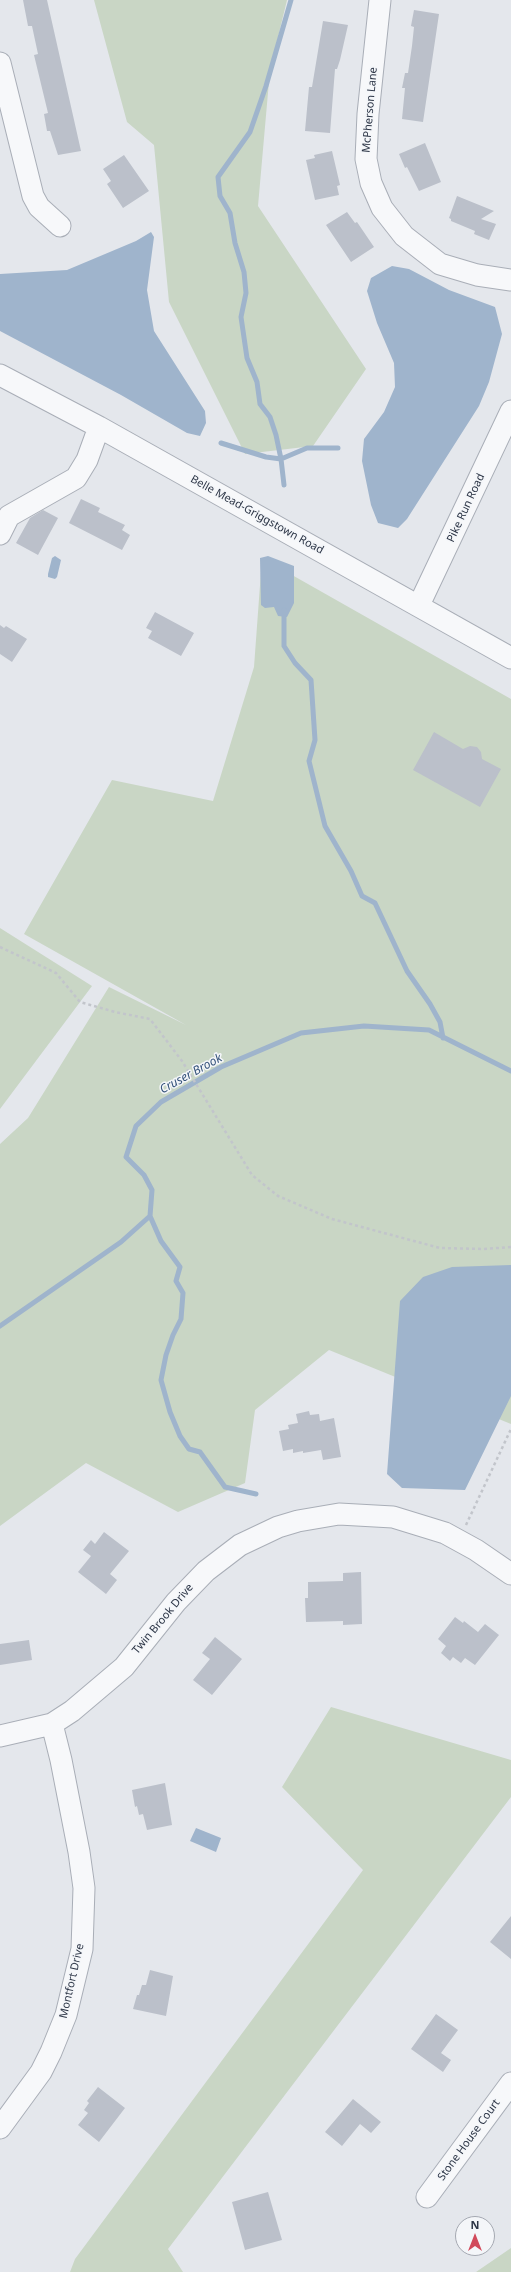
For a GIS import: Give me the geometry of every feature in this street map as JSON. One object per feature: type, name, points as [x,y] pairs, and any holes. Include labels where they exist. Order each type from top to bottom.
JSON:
[{"type":"street","name":"McPherson Lane","points":[[380,0],[368,114],[366,159],[371,183],[382,208],[404,236],[440,264],[477,275],[511,280]]},
{"type":"street","points":[[0,63],[33,196],[39,207],[60,226]]},
{"type":"street","name":"Belle Mead-Griggstown Road","points":[[0,375],[99,427],[419,605],[511,658]]},
{"type":"street","name":"Pike Run Road","points":[[419,605],[511,411]]},
{"type":"street","points":[[0,534],[9,516],[76,478],[87,460],[99,427]]},
{"type":"street","name":"Twin Brook Drive","points":[[52,1724],[72,1711],[124,1667],[176,1602],[206,1570],[246,1542],[278,1527],[318,1517],[357,1514],[411,1521],[461,1541],[511,1574]]},
{"type":"street","points":[[0,1736],[52,1724]]},
{"type":"street","name":"Montfort Drive","points":[[0,2128],[41,2072],[51,2052],[66,2015],[82,1949],[84,1888],[79,1852],[61,1760],[52,1724]]},
{"type":"street","name":"Stone House Court","points":[[427,2198],[511,2083]]},
{"type":"path","points":[[0,947],[56,973],[80,1002],[115,1012],[150,1019],[182,1061],[252,1175],[278,1196],[332,1219],[440,1248],[484,1249],[511,1247]]},
{"type":"path","points":[[465,1525],[511,1429]]},
{"type":"green space","points":[[94,0],[287,0],[270,70],[258,206],[366,369],[313,446],[245,454],[169,302],[154,145],[127,122]]},
{"type":"green space","points":[[262,558],[511,699],[511,1424],[329,1350],[255,1410],[245,1483],[178,1512],[86,1463],[0,1526],[0,1144],[28,1118],[109,987],[186,1025],[24,934],[112,780],[213,801],[254,667]]},
{"type":"green space","points":[[0,928],[92,986],[0,1109]]},
{"type":"green space","points":[[331,1707],[511,1760],[511,1797],[168,2249],[183,2272],[70,2272],[75,2259],[363,1870],[282,1787]]},
{"type":"green space","points":[[511,2248],[511,2272],[476,2272]]},
{"type":"water","points":[[151,232],[154,237],[147,290],[154,331],[205,411],[206,423],[200,436],[187,433],[121,395],[0,331],[0,274],[67,270],[136,241]]},
{"type":"water","points":[[392,266],[409,269],[449,290],[495,307],[502,334],[489,382],[479,406],[407,519],[398,528],[378,523],[371,505],[362,461],[364,439],[384,412],[395,387],[394,363],[377,323],[367,291],[371,278]]},
{"type":"water","points":[[55,556],[61,560],[57,577],[55,579],[48,577],[48,574],[52,558]]},
{"type":"water","points":[[268,556],[294,566],[294,603],[287,617],[278,616],[274,607],[265,608],[261,605],[260,558]]},
{"type":"water","points":[[511,1265],[511,1396],[465,1490],[402,1488],[387,1474],[400,1301],[423,1277],[452,1267]]},
{"type":"water","points":[[196,1828],[221,1838],[216,1852],[190,1841]]},
{"type":"building","points":[[23,0],[47,0],[81,151],[58,155],[50,131],[47,131],[44,114],[48,113],[34,55],[38,54],[32,26],[28,26]]},
{"type":"building","points":[[414,10],[439,14],[423,122],[402,119],[405,88],[402,88],[405,73],[408,73],[414,27],[411,26]]},
{"type":"building","points":[[323,21],[348,25],[340,60],[337,69],[335,69],[330,133],[305,131],[309,87],[312,87]]},
{"type":"building","points":[[425,143],[441,182],[419,191],[407,167],[405,168],[399,154]]},
{"type":"building","points":[[332,151],[340,185],[337,186],[339,195],[315,200],[306,160],[315,158],[314,155]]},
{"type":"building","points":[[124,155],[149,191],[123,208],[107,184],[111,181],[103,169]]},
{"type":"building","points":[[457,196],[494,211],[481,219],[496,224],[489,240],[474,234],[475,231],[451,221],[449,218]]},
{"type":"building","points":[[347,212],[355,223],[357,222],[374,247],[351,262],[326,225]]},
{"type":"building","points":[[81,499],[100,508],[98,512],[125,525],[122,530],[130,535],[122,550],[69,523]]},
{"type":"building","points":[[43,510],[58,518],[38,555],[16,543],[30,518]]},
{"type":"building","points":[[155,612],[194,633],[181,656],[148,638],[152,631],[146,628]]},
{"type":"building","points":[[0,625],[4,628],[6,626],[27,639],[12,662],[0,654]]},
{"type":"building","points":[[434,732],[463,749],[470,746],[477,747],[481,752],[482,759],[501,769],[480,807],[413,770]]},
{"type":"building","points":[[309,1411],[310,1415],[319,1414],[320,1421],[334,1418],[341,1457],[323,1460],[321,1450],[303,1453],[303,1451],[293,1453],[293,1449],[283,1451],[279,1431],[289,1429],[288,1425],[298,1423],[296,1414]]},
{"type":"building","points":[[104,1532],[129,1551],[110,1574],[117,1580],[106,1594],[78,1572],[91,1556],[83,1550],[91,1540],[95,1544]]},
{"type":"building","points":[[361,1572],[362,1624],[343,1625],[343,1621],[306,1622],[305,1598],[308,1598],[308,1582],[343,1581],[343,1573]]},
{"type":"building","points":[[455,1617],[463,1623],[464,1621],[478,1632],[485,1624],[499,1635],[475,1665],[465,1658],[461,1663],[453,1657],[450,1661],[441,1653],[446,1646],[438,1639]]},
{"type":"building","points":[[215,1637],[242,1659],[212,1695],[193,1680],[210,1659],[202,1653]]},
{"type":"building","points":[[29,1640],[32,1660],[0,1665],[0,1644]]},
{"type":"building","points":[[165,1783],[172,1825],[147,1830],[143,1814],[139,1815],[137,1806],[135,1807],[132,1790]]},
{"type":"building","points":[[511,1916],[511,1959],[490,1942]]},
{"type":"building","points":[[150,1970],[173,1976],[166,2016],[133,2009],[142,1985],[146,1985]]},
{"type":"building","points":[[436,2014],[458,2030],[441,2053],[451,2060],[443,2072],[411,2049]]},
{"type":"building","points":[[98,2087],[125,2108],[99,2142],[78,2125],[88,2113],[84,2110],[89,2103],[87,2101]]},
{"type":"building","points":[[353,2099],[381,2122],[371,2133],[360,2124],[342,2146],[325,2132]]},
{"type":"building","points":[[268,2192],[282,2240],[245,2250],[232,2202]]},
{"type":"waterway","points":[[284,485],[276,435],[270,417],[260,404],[257,382],[247,358],[241,317],[246,293],[244,272],[235,243],[230,213],[220,196],[218,177],[250,132],[266,86],[291,0]]},
{"type":"waterway","points":[[221,443],[266,457],[281,459],[307,448],[338,448]]},
{"type":"waterway","points":[[284,610],[284,646],[295,663],[311,680],[315,740],[309,761],[325,826],[351,871],[362,896],[375,903],[407,971],[430,1004],[440,1022],[443,1038]]},
{"type":"waterway","name":"Cruser Brook","points":[[0,1326],[121,1242],[150,1216],[152,1190],[144,1175],[126,1157],[136,1126],[161,1102],[221,1067],[301,1033],[364,1026],[429,1030],[511,1071]]},
{"type":"waterway","points":[[150,1216],[161,1241],[180,1267],[176,1281],[183,1293],[181,1319],[173,1335],[166,1355],[161,1380],[170,1412],[180,1436],[189,1449],[200,1452],[225,1487],[256,1494]]}]
